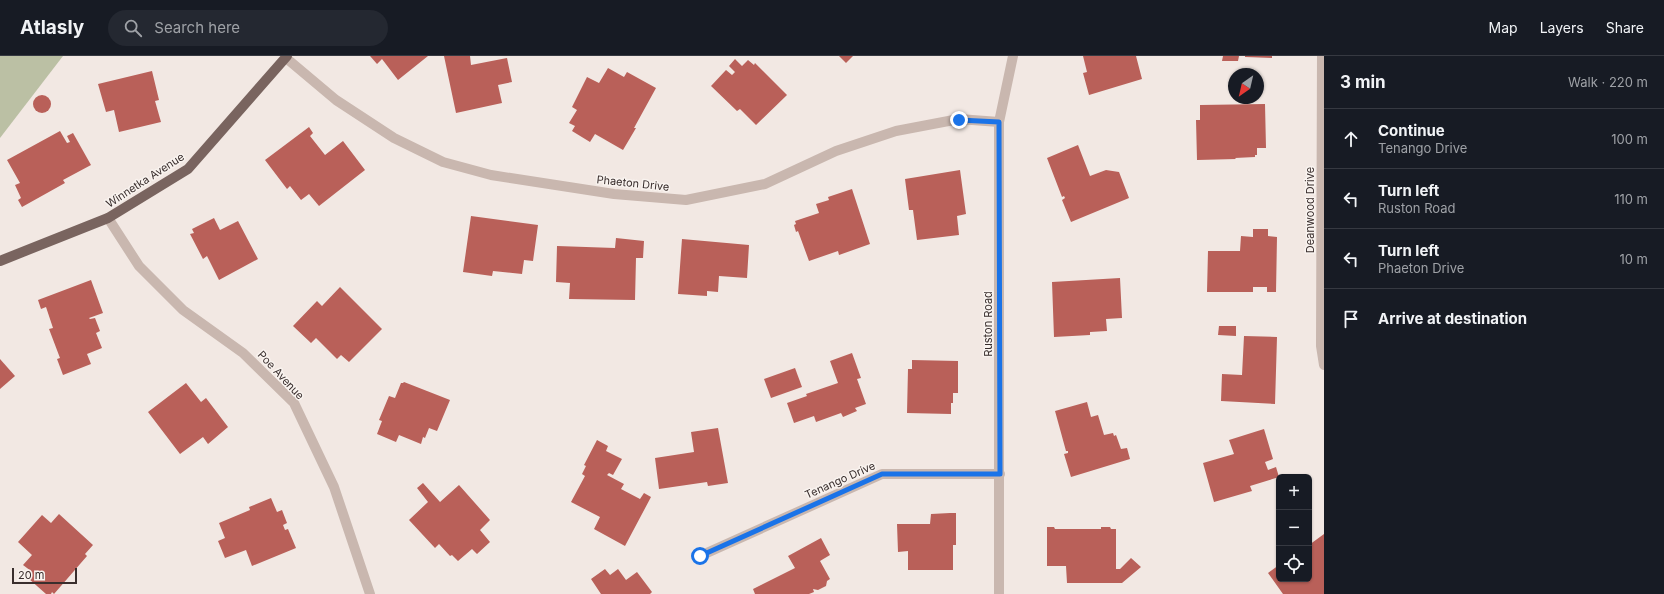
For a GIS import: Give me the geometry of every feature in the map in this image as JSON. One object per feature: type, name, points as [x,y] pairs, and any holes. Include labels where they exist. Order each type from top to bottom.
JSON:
[{"type":"main road","name":"Winnetka Avenue","points":[[0,261],[108,218],[188,169],[286,57]]},
{"type":"street","name":"Ruston Road","points":[[999,594],[999,122],[1013,56]]},
{"type":"street","name":"Deanwood Drive","points":[[1322,56],[1321,346],[1324,365]]},
{"type":"street","name":"Phaeton Drive","points":[[286,57],[336,100],[394,138],[443,162],[491,175],[614,194],[686,200],[765,184],[836,151],[896,131],[959,120],[999,122]]},
{"type":"street","name":"Poe Avenue","points":[[108,218],[139,266],[183,310],[243,353],[294,403],[334,487],[370,594]]},
{"type":"street","name":"Tenango Drive","points":[[700,556],[882,474],[1000,474]]},
{"type":"green space","points":[[0,56],[63,56],[0,138]]},
{"type":"building","points":[[370,56],[428,56],[398,80],[382,59],[377,64]]},
{"type":"building","points":[[444,56],[470,56],[471,65],[507,58],[512,82],[498,85],[502,103],[456,113]]},
{"type":"building","points":[[839,56],[853,56],[846,63]]},
{"type":"building","points":[[1083,56],[1136,56],[1142,79],[1089,95],[1083,73],[1087,72]]},
{"type":"building","points":[[1223,56],[1239,56],[1238,61],[1222,61]]},
{"type":"building","points":[[1272,56],[1272,58],[1245,57]]},
{"type":"building","points":[[735,59],[742,66],[748,60],[754,65],[755,63],[787,95],[756,125],[740,109],[737,111],[711,86],[726,70],[732,75],[735,72],[729,66]]},
{"type":"building","points":[[608,68],[624,77],[627,72],[656,88],[623,150],[595,134],[590,142],[572,131],[575,126],[569,123],[577,110],[572,107],[587,77],[599,83]]},
{"type":"building","points":[[152,71],[159,100],[155,101],[161,122],[119,132],[114,110],[106,112],[98,84]]},
{"type":"building","points":[[42,95],[46,96],[50,100],[50,108],[46,112],[42,113],[38,112],[34,108],[33,104],[34,100],[38,96]]},
{"type":"building","points":[[1265,104],[1266,148],[1257,148],[1257,155],[1255,155],[1255,157],[1197,160],[1196,120],[1200,120],[1200,105]]},
{"type":"building","points":[[309,127],[313,133],[310,136],[325,155],[343,141],[365,170],[319,206],[309,194],[301,200],[290,186],[287,189],[265,160]]},
{"type":"building","points":[[60,131],[67,143],[70,142],[67,136],[73,133],[91,165],[63,180],[65,183],[22,207],[18,200],[21,198],[15,185],[20,183],[7,160]]},
{"type":"building","points":[[1078,145],[1090,176],[1106,170],[1119,172],[1129,198],[1071,222],[1062,200],[1065,198],[1064,196],[1062,197],[1047,158]]},
{"type":"building","points":[[960,170],[966,214],[957,216],[959,235],[917,240],[913,210],[909,210],[905,179]]},
{"type":"building","points":[[852,189],[870,244],[839,255],[838,251],[809,261],[798,231],[796,232],[794,225],[796,224],[795,221],[819,213],[816,204],[829,200],[828,197]]},
{"type":"building","points":[[471,216],[538,225],[533,261],[524,260],[522,274],[493,271],[492,276],[463,272]]},
{"type":"building","points":[[214,218],[220,230],[238,221],[258,259],[219,280],[207,256],[203,259],[190,234],[194,233],[192,229]]},
{"type":"building","points":[[1253,229],[1268,229],[1268,236],[1277,237],[1276,292],[1267,292],[1267,287],[1253,287],[1253,292],[1207,292],[1208,251],[1240,251],[1241,236],[1253,237]]},
{"type":"building","points":[[616,238],[644,241],[643,258],[636,258],[635,300],[569,299],[570,283],[556,282],[557,246],[615,248]]},
{"type":"building","points":[[682,239],[749,245],[747,278],[719,276],[718,292],[707,291],[707,296],[678,294]]},
{"type":"building","points":[[1120,278],[1122,318],[1106,319],[1107,331],[1090,332],[1090,335],[1054,337],[1052,282]]},
{"type":"building","points":[[91,280],[103,313],[89,318],[95,318],[100,331],[96,333],[102,348],[87,354],[91,364],[63,375],[57,359],[60,358],[49,329],[53,328],[46,307],[41,309],[38,300]]},
{"type":"building","points":[[340,287],[382,329],[349,362],[341,355],[337,359],[316,338],[311,343],[293,326],[317,301],[322,306]]},
{"type":"building","points":[[1219,326],[1236,326],[1236,336],[1218,335]]},
{"type":"building","points":[[1244,336],[1277,337],[1275,404],[1221,401],[1222,374],[1242,375]]},
{"type":"building","points":[[852,353],[861,378],[857,379],[866,404],[855,408],[857,411],[843,417],[841,413],[816,422],[814,416],[794,423],[787,403],[807,396],[806,394],[838,383],[830,361]]},
{"type":"building","points":[[0,359],[15,376],[0,389]]},
{"type":"building","points":[[912,360],[958,361],[958,393],[953,393],[951,414],[907,413],[908,369],[912,369]]},
{"type":"building","points":[[795,368],[802,387],[771,398],[764,379]]},
{"type":"building","points":[[404,382],[450,400],[437,431],[429,428],[425,438],[423,437],[421,444],[399,435],[396,442],[377,434],[382,421],[379,420],[389,396],[395,398],[401,383]]},
{"type":"building","points":[[186,383],[201,402],[206,398],[228,427],[208,444],[203,437],[180,454],[148,412]]},
{"type":"building","points":[[1087,402],[1091,417],[1098,415],[1104,435],[1113,433],[1114,436],[1116,435],[1121,449],[1127,448],[1130,459],[1071,477],[1064,454],[1068,453],[1068,451],[1066,451],[1055,411]]},
{"type":"building","points":[[718,428],[728,483],[708,486],[707,482],[659,489],[655,458],[694,452],[691,432]]},
{"type":"building","points":[[1264,429],[1273,459],[1265,462],[1268,470],[1276,467],[1278,474],[1276,474],[1276,478],[1250,486],[1252,491],[1214,502],[1203,463],[1234,454],[1229,440]]},
{"type":"building","points":[[597,440],[608,446],[606,451],[622,459],[613,475],[609,473],[607,475],[624,484],[621,489],[640,499],[644,493],[651,497],[625,546],[594,529],[600,517],[571,502],[585,476],[582,474],[586,466],[584,465]]},
{"type":"building","points":[[423,483],[440,502],[459,485],[490,520],[480,530],[490,542],[477,554],[472,549],[458,561],[452,555],[450,556],[439,544],[435,548],[409,520],[428,502],[417,488]]},
{"type":"building","points":[[271,498],[277,512],[282,510],[287,523],[283,525],[285,530],[288,529],[296,548],[252,566],[246,550],[225,558],[218,541],[225,538],[219,523],[250,510],[249,507]]},
{"type":"building","points":[[956,513],[956,545],[953,545],[953,570],[908,570],[908,551],[898,552],[897,524],[930,524],[931,514]]},
{"type":"building","points":[[59,514],[93,545],[85,554],[87,556],[54,594],[52,592],[51,594],[46,594],[28,578],[32,575],[30,573],[31,571],[23,565],[32,555],[18,542],[42,515],[51,523]]},
{"type":"building","points":[[1047,527],[1054,527],[1055,529],[1101,529],[1101,527],[1110,527],[1111,529],[1116,529],[1116,569],[1120,569],[1131,558],[1141,567],[1122,583],[1067,583],[1066,566],[1047,566]]},
{"type":"building","points":[[1324,534],[1324,594],[1283,594],[1268,573],[1276,567],[1276,582],[1312,582],[1312,543]]},
{"type":"building","points":[[821,538],[830,555],[820,561],[830,579],[827,581],[826,586],[818,590],[813,589],[814,592],[809,594],[755,594],[753,589],[795,568],[788,556]]},
{"type":"building","points":[[605,569],[610,575],[618,569],[626,580],[637,572],[652,592],[650,594],[601,594],[591,579]]},
{"type":"route","points":[[700,556],[882,474],[1000,474],[999,122],[959,120]]}]
